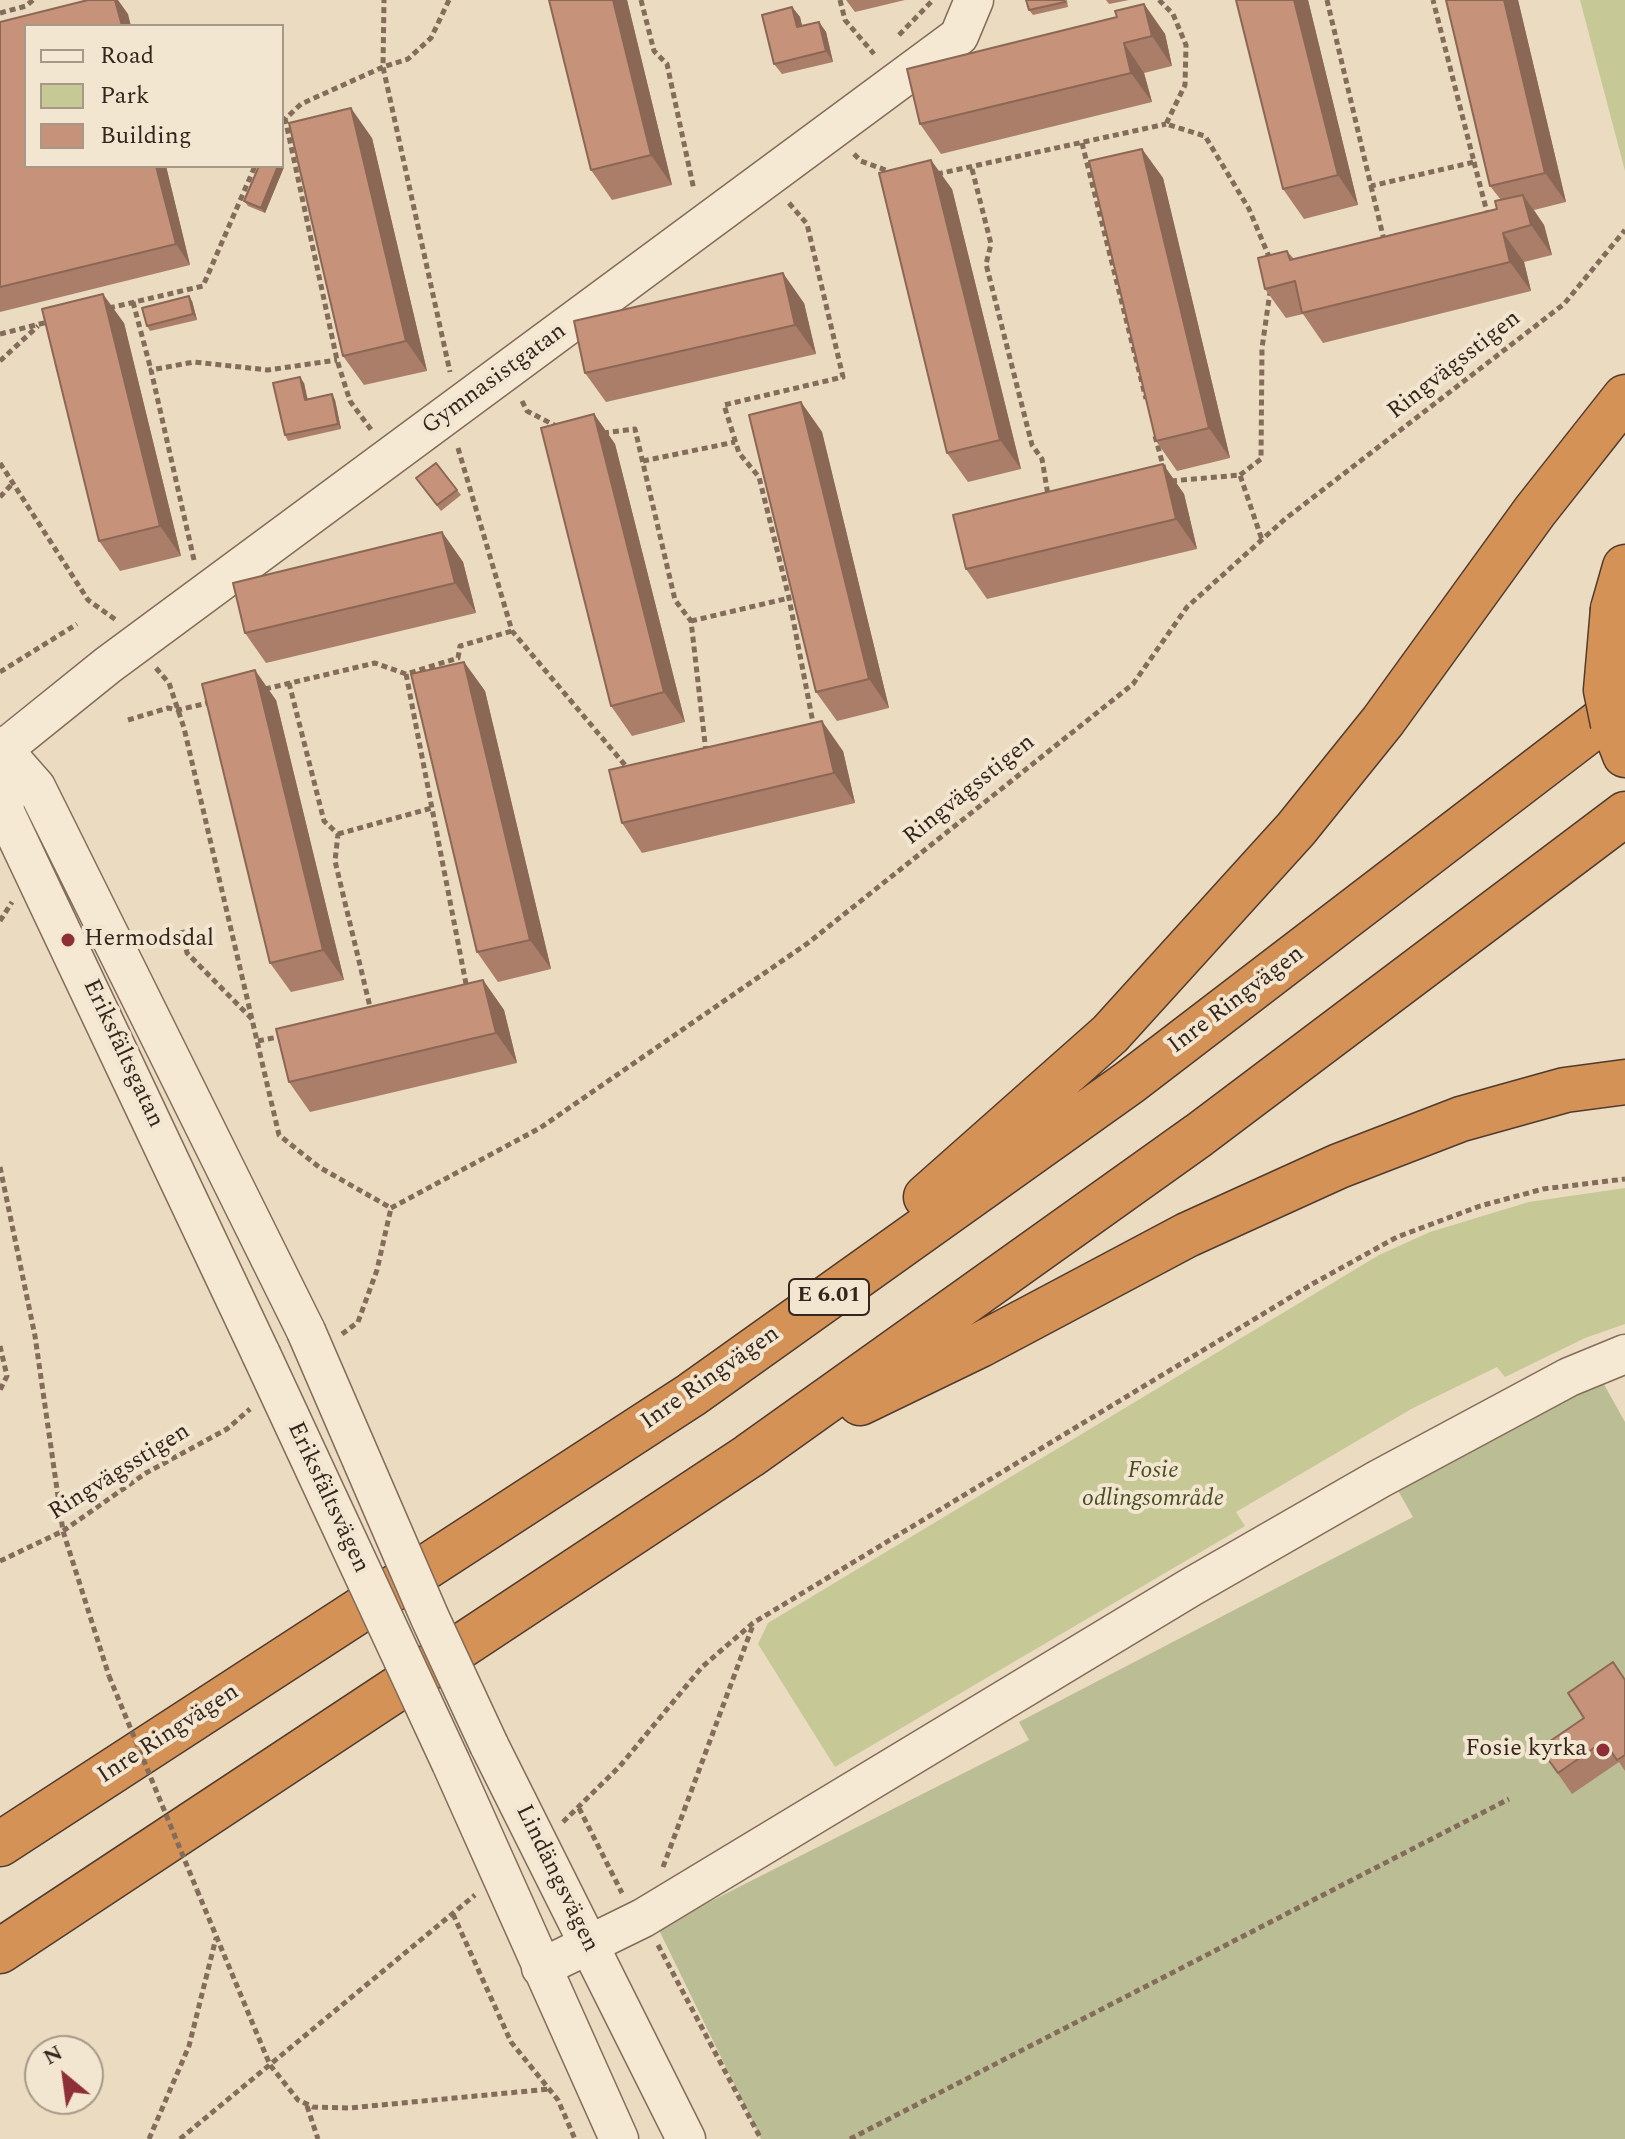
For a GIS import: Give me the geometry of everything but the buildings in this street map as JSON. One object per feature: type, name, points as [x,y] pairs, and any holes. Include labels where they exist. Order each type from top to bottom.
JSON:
[{"type":"highway","points":[[691,1395],[963,1165],[1120,1023],[1315,805],[1383,721],[1535,511],[1625,397]]},
{"type":"highway","points":[[1625,567],[1613,609],[1606,690],[1625,755]]},
{"type":"highway","name":"Inre Ringvägen","points":[[0,1844],[691,1395],[1130,1082],[1625,703]]},
{"type":"highway","points":[[0,1951],[749,1456],[1199,1135],[1625,814]]},
{"type":"highway","points":[[749,1456],[980,1345],[1187,1235],[1339,1166],[1461,1119],[1565,1090],[1625,1082]]},
{"type":"street","name":"Gymnasistgatan","points":[[1,749],[138,644],[959,36],[974,0]]},
{"type":"street","name":"Eriksfältsgatan","points":[[1,749],[36,787],[319,1336]]},
{"type":"street","name":"Eriksfältsgatan","points":[[1,749],[5,812],[261,1354]]},
{"type":"street","name":"Eriksfältsvägen","points":[[319,1336],[430,1618]]},
{"type":"street","name":"Eriksfältsvägen","points":[[261,1354],[393,1642]]},
{"type":"street","points":[[541,1968],[643,1918],[1205,1579],[1569,1377],[1625,1354]]},
{"type":"street","name":"Lindängsvägen","points":[[430,1618],[489,1745],[686,2139]]},
{"type":"street","name":"Lindängsvägen","points":[[393,1642],[451,1763],[619,2139]]},
{"type":"path","points":[[0,13],[26,6],[33,0]]},
{"type":"path","points":[[384,0],[383,67],[450,374]]},
{"type":"path","points":[[373,432],[350,401],[337,360],[284,120],[301,104],[408,59],[431,38],[449,0]]},
{"type":"path","points":[[641,0],[654,51],[667,64],[694,190]]},
{"type":"path","points":[[840,0],[845,20],[874,54]]},
{"type":"path","points":[[1159,0],[1173,14],[1186,45],[1185,85],[1166,124]]},
{"type":"path","points":[[1327,0],[1387,254]]},
{"type":"path","points":[[1433,0],[1491,229]]},
{"type":"path","points":[[927,175],[972,169],[1166,124],[1205,136],[1249,209],[1274,269]]},
{"type":"path","points":[[830,132],[861,161],[903,176]]},
{"type":"path","points":[[1082,143],[1148,404]]},
{"type":"path","points":[[1371,186],[1474,162]]},
{"type":"path","points":[[102,309],[203,286],[254,168]]},
{"type":"path","points":[[972,169],[991,244],[986,264],[1032,445],[1042,459],[1050,508]]},
{"type":"path","points":[[768,178],[807,224],[843,377],[724,405],[739,453],[759,477],[789,598],[815,728],[800,732]]},
{"type":"path","name":"Ringvägsstigen","points":[[391,1208],[540,1128],[808,943],[1133,684],[1187,607],[1262,540],[1564,304],[1625,230]]},
{"type":"path","points":[[1151,420],[1167,481],[1240,475],[1261,459],[1262,348],[1271,284]]},
{"type":"path","points":[[133,302],[195,565]]},
{"type":"path","points":[[0,334],[56,320]]},
{"type":"path","points":[[0,361],[40,324]]},
{"type":"path","points":[[151,370],[194,362],[268,370],[337,360]]},
{"type":"path","points":[[505,372],[527,411],[555,426],[570,429]]},
{"type":"path","points":[[449,414],[512,631],[632,773]]},
{"type":"path","points":[[598,434],[635,429],[675,600],[691,621],[707,754]]},
{"type":"path","points":[[643,461],[735,442]]},
{"type":"path","points":[[1,465],[88,600],[117,621],[169,683],[254,1020],[279,1135],[319,1167],[391,1208],[377,1270],[358,1322],[319,1336]]},
{"type":"path","points":[[1240,475],[1262,540]]},
{"type":"path","points":[[0,497],[12,484]]},
{"type":"path","points":[[691,621],[789,598]]},
{"type":"path","points":[[0,663],[2,671],[77,624]]},
{"type":"path","points":[[262,690],[375,663],[406,674],[458,658],[460,646],[512,631]]},
{"type":"path","points":[[406,674],[467,992],[454,995]]},
{"type":"path","points":[[289,683],[324,821],[338,834]]},
{"type":"path","points":[[128,720],[168,708],[178,710],[220,700]]},
{"type":"path","points":[[692,758],[722,750]]},
{"type":"path","points":[[338,834],[432,808]]},
{"type":"path","points":[[338,834],[335,861],[371,1014]]},
{"type":"path","points":[[182,930],[187,953],[254,1020]]},
{"type":"path","points":[[357,1018],[385,1011]]},
{"type":"path","points":[[258,1041],[287,1035]]},
{"type":"path","points":[[0,1167],[35,1336],[63,1531],[109,1676],[270,2065],[287,2089],[307,2104],[328,2109],[550,2089]]},
{"type":"path","points":[[558,1826],[620,1766],[702,1667],[753,1623],[1314,1283],[1397,1237],[1480,1206],[1543,1189],[1625,1179]]},
{"type":"path","points":[[0,1346],[7,1376],[0,1390]]},
{"type":"path","name":"Ringvägsstigen","points":[[0,1561],[63,1531],[146,1473],[227,1429],[254,1406]]},
{"type":"path","points":[[850,2139],[1509,1799]]},
{"type":"path","points":[[579,1808],[633,1914],[643,1918],[761,2139]]},
{"type":"path","points":[[180,2139],[479,1892]]},
{"type":"path","points":[[453,1914],[511,2042],[550,2089],[575,2139]]},
{"type":"path","points":[[149,2139],[189,2046],[216,1937]]},
{"type":"path","points":[[307,2104],[318,2139]]},
{"type":"green space","points":[[1580,0],[1625,0],[1625,171]]},
{"type":"green space","name":"Fosie odlingsområde","points":[[1625,1188],[1625,1324],[1585,1338],[1505,1377],[1497,1367],[1413,1408],[1236,1512],[1245,1526],[835,1767],[758,1644],[768,1623],[1379,1255],[1430,1232],[1529,1202]]},
{"type":"green space","points":[[1601,1379],[1625,1422],[1625,2139],[761,2139],[658,1928],[1029,1740],[1019,1722],[1413,1517],[1396,1487]]},
{"type":"place","name":"Hermodsdal","points":[[68,940]]},
{"type":"place","name":"Fosie kyrka","points":[[1603,1750]]}]
